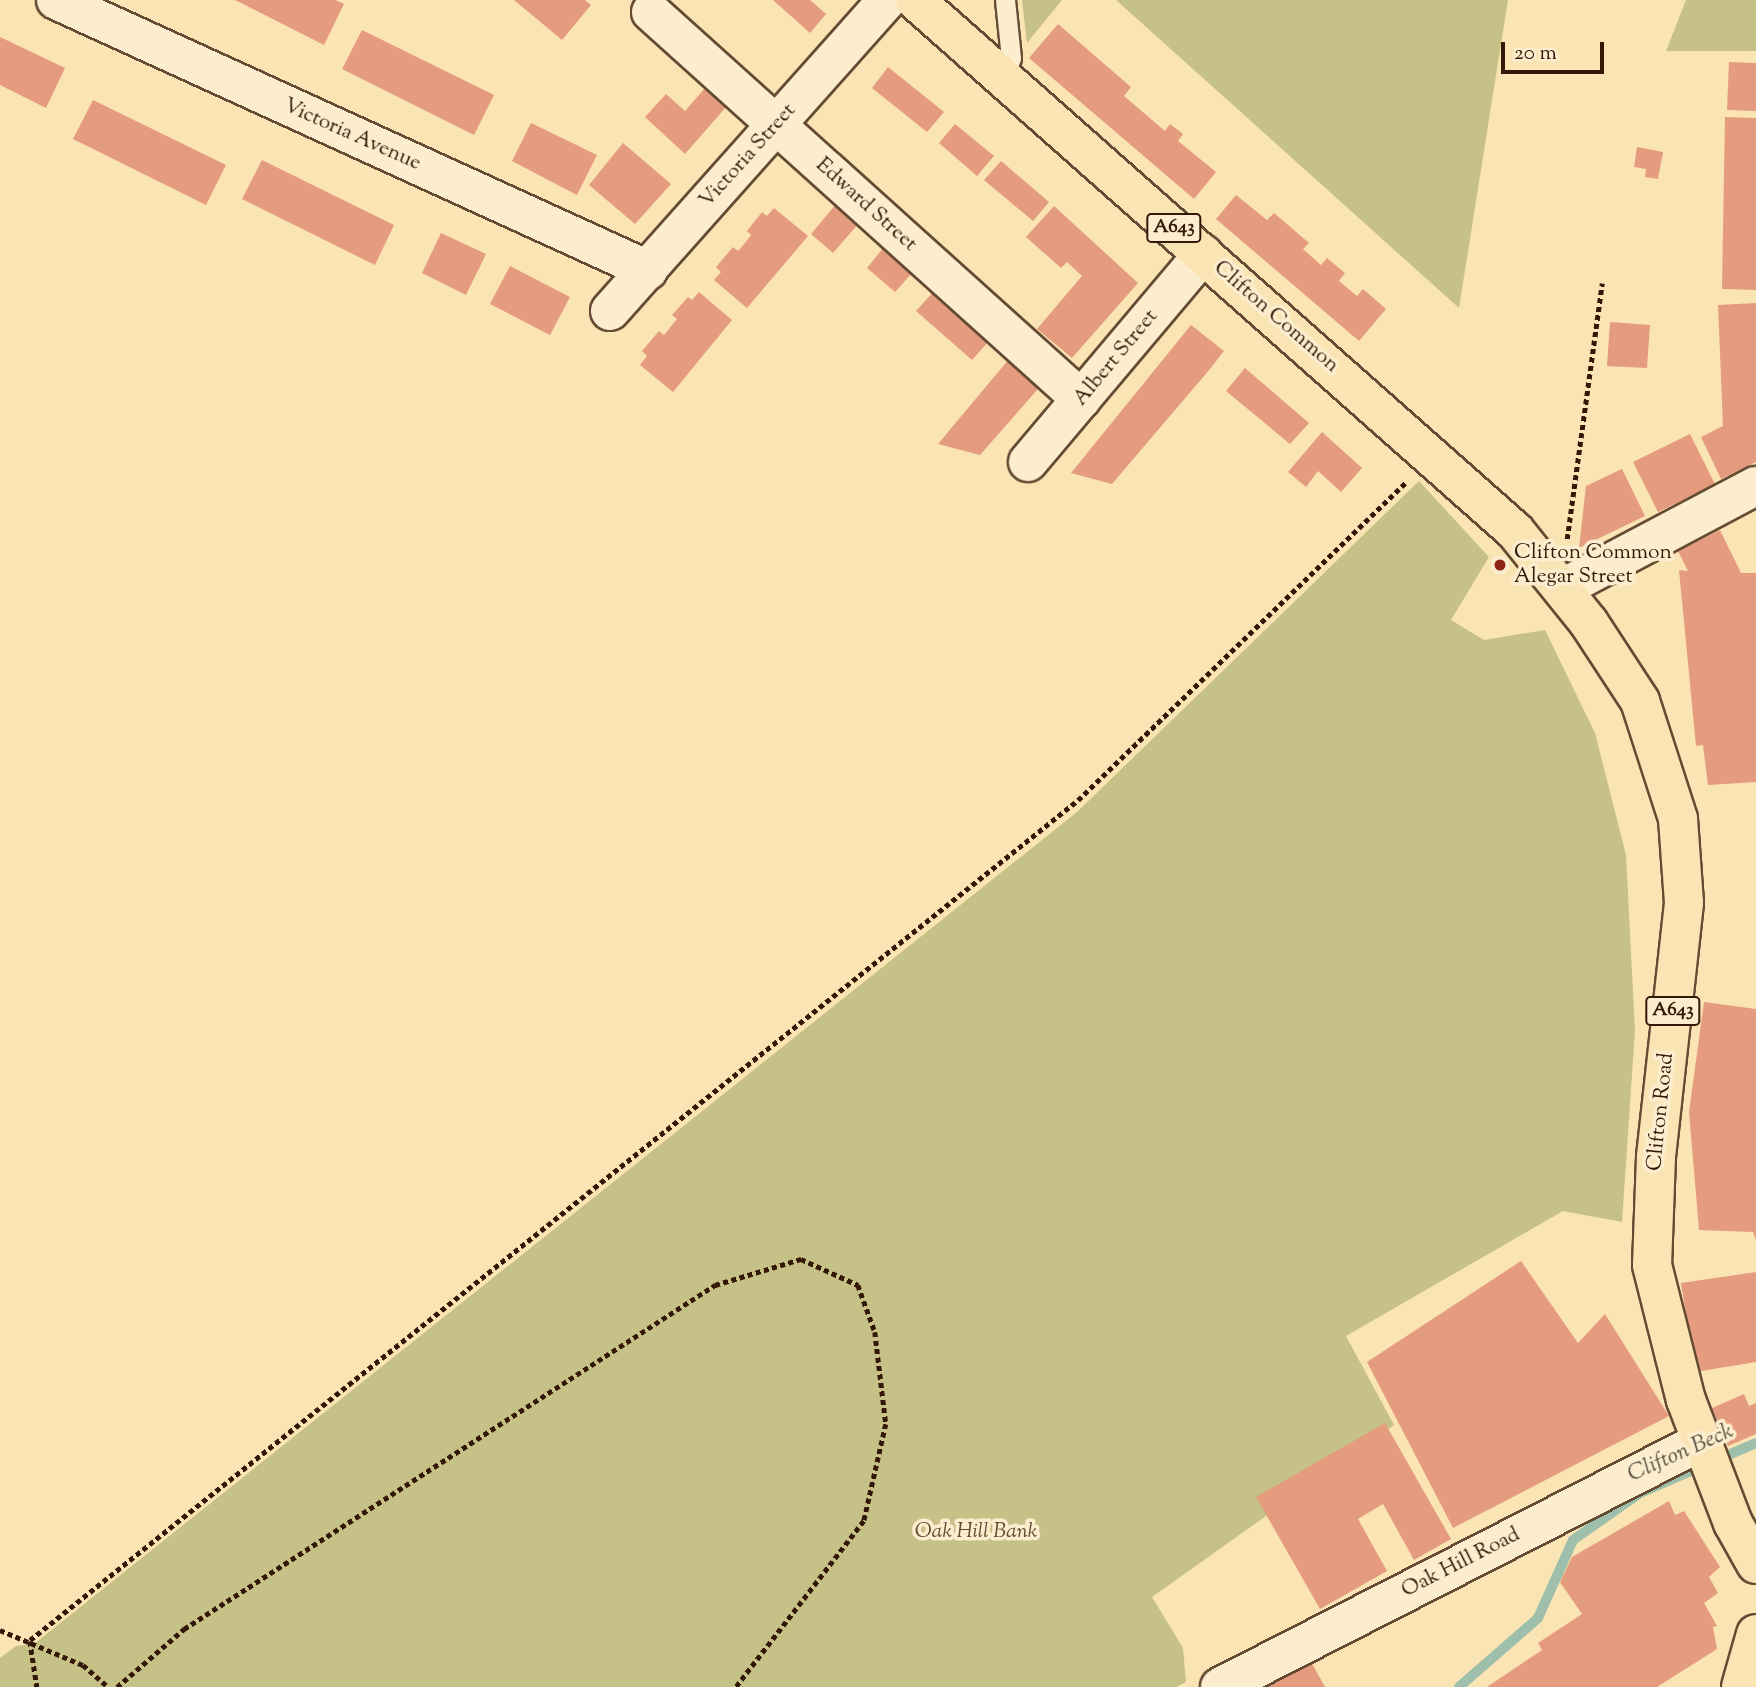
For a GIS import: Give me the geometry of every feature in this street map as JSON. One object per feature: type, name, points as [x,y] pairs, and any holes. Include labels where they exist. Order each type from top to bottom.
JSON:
[{"type":"main road","name":"Clifton Common","points":[[915,0],[1434,456],[1515,531],[1553,576]]},
{"type":"main road","name":"Clifton Road","points":[[1553,576],[1640,701],[1678,819],[1684,903],[1655,1168],[1652,1265],[1667,1336],[1709,1460],[1733,1523],[1756,1564]]},
{"type":"main road","points":[[1741,1687],[1756,1634]]},
{"type":"street","name":"Victoria Avenue","points":[[56,0],[648,270]]},
{"type":"street","name":"Victoria Street","points":[[610,311],[887,0]]},
{"type":"street","name":"Edward Street","points":[[651,12],[1081,399]]},
{"type":"street","name":"Albert Street","points":[[1028,462],[1203,254]]},
{"type":"street","points":[[1553,576],[1756,486]]},
{"type":"street","name":"Oak Hill Road","points":[[1220,1687],[1709,1460]]},
{"type":"lane","points":[[1004,0],[1011,58],[1004,78]]},
{"type":"path","points":[[1553,576],[1567,542],[1602,283]]},
{"type":"path","points":[[30,1640],[1078,800],[1434,456]]},
{"type":"path","points":[[117,1687],[184,1629],[715,1285],[801,1259],[858,1284],[874,1332],[886,1424],[864,1521],[736,1687]]},
{"type":"path","points":[[0,1630],[30,1640],[83,1665],[108,1687]]},
{"type":"path","points":[[30,1640],[37,1687]]},
{"type":"green space","points":[[1022,0],[1062,0],[1027,43]]},
{"type":"green space","points":[[1116,0],[1508,0],[1459,308]]},
{"type":"green space","points":[[1686,0],[1756,0],[1756,51],[1666,51]]},
{"type":"green space","name":"Oak Hill Bank","points":[[1419,481],[1489,557],[1451,620],[1484,640],[1545,630],[1595,733],[1626,855],[1635,1031],[1622,1222],[1563,1211],[1346,1336],[1394,1425],[1152,1597],[1183,1648],[1186,1682],[1176,1687],[0,1687],[0,1658],[16,1646],[34,1644],[1077,812]]},
{"type":"building","points":[[235,0],[335,0],[344,4],[324,45]]},
{"type":"building","points":[[514,0],[585,0],[591,5],[562,40]]},
{"type":"building","points":[[773,0],[810,0],[826,14],[810,33]]},
{"type":"building","points":[[1058,24],[1131,87],[1124,96],[1165,131],[1170,124],[1183,134],[1178,141],[1216,172],[1194,199],[1029,58]]},
{"type":"building","points":[[362,30],[494,95],[474,135],[342,69]]},
{"type":"building","points":[[0,37],[65,68],[46,108],[0,85]]},
{"type":"building","points":[[1729,62],[1756,63],[1756,111],[1727,110]]},
{"type":"building","points":[[888,67],[944,112],[927,132],[872,88]]},
{"type":"building","points":[[705,88],[726,107],[685,154],[645,117],[666,94],[685,111]]},
{"type":"building","points":[[93,100],[226,165],[206,205],[73,139]]},
{"type":"building","points":[[1725,117],[1756,118],[1756,290],[1722,289]]},
{"type":"building","points":[[531,123],[597,155],[577,195],[512,161]]},
{"type":"building","points":[[955,124],[994,156],[977,176],[939,143]]},
{"type":"building","points":[[623,143],[671,184],[635,224],[589,185]]},
{"type":"building","points":[[1637,147],[1663,152],[1658,179],[1645,177],[1646,169],[1634,167]]},
{"type":"building","points":[[262,160],[394,225],[375,265],[242,199]]},
{"type":"building","points":[[1001,161],[1049,202],[1033,221],[984,180]]},
{"type":"building","points":[[1236,195],[1267,220],[1274,213],[1309,243],[1303,249],[1321,265],[1327,258],[1345,273],[1339,281],[1357,296],[1363,289],[1386,309],[1359,341],[1216,219]]},
{"type":"building","points":[[837,203],[859,223],[833,253],[811,234]]},
{"type":"building","points":[[1054,206],[1138,283],[1072,358],[1037,329],[1082,276],[1067,262],[1061,268],[1026,237]]},
{"type":"building","points":[[774,208],[808,236],[747,308],[714,280],[721,272],[716,267],[733,247],[738,251],[745,243],[751,235],[747,231],[762,212],[767,216]]},
{"type":"building","points":[[441,233],[486,254],[466,295],[422,273]]},
{"type":"building","points":[[884,247],[913,272],[895,292],[867,268]]},
{"type":"building","points":[[510,266],[570,297],[550,335],[490,304]]},
{"type":"building","points":[[934,291],[990,340],[972,360],[916,311]]},
{"type":"building","points":[[699,292],[732,320],[673,392],[640,365],[647,356],[642,351],[659,331],[664,335],[677,319],[672,315],[688,297],[692,300]]},
{"type":"building","points":[[1756,303],[1756,462],[1721,479],[1701,437],[1723,426],[1718,305]]},
{"type":"building","points":[[1610,322],[1650,325],[1647,368],[1607,366]]},
{"type":"building","points":[[1191,325],[1224,351],[1210,369],[1112,484],[1071,473]]},
{"type":"building","points":[[1014,353],[1045,381],[980,455],[938,444]]},
{"type":"building","points":[[1245,368],[1309,423],[1290,444],[1226,391]]},
{"type":"building","points":[[1322,432],[1362,468],[1341,492],[1318,471],[1306,487],[1288,472]]},
{"type":"building","points":[[1690,434],[1715,484],[1658,512],[1633,462]]},
{"type":"building","points":[[1622,469],[1645,516],[1579,548],[1586,486]]},
{"type":"building","points":[[1720,530],[1741,573],[1756,573],[1756,782],[1708,785],[1703,745],[1696,746],[1679,570],[1688,571],[1678,551]]},
{"type":"building","points":[[1704,1002],[1756,1009],[1756,1240],[1753,1232],[1699,1230],[1689,1112]]},
{"type":"building","points":[[1521,1261],[1578,1343],[1605,1314],[1669,1416],[1453,1528],[1367,1362]]},
{"type":"building","points":[[1756,1272],[1756,1362],[1695,1372],[1681,1283]]},
{"type":"building","points":[[1744,1394],[1749,1406],[1756,1403],[1756,1434],[1728,1446],[1712,1408]]},
{"type":"building","points":[[1385,1423],[1451,1539],[1414,1560],[1383,1504],[1358,1519],[1387,1571],[1320,1609],[1256,1497]]},
{"type":"building","points":[[1669,1501],[1675,1515],[1684,1511],[1720,1567],[1709,1577],[1718,1593],[1704,1603],[1717,1626],[1713,1627],[1717,1649],[1657,1687],[1487,1687],[1542,1650],[1538,1643],[1582,1614],[1560,1582],[1572,1557]]},
{"type":"building","points":[[1310,1660],[1325,1687],[1262,1687]]},
{"type":"waterway","name":"Clifton Beck","points":[[1459,1687],[1538,1618],[1573,1540],[1640,1493],[1756,1443]]},
{"type":"place","name":"Clifton Common Alegar Street","points":[[1500,565]]}]
